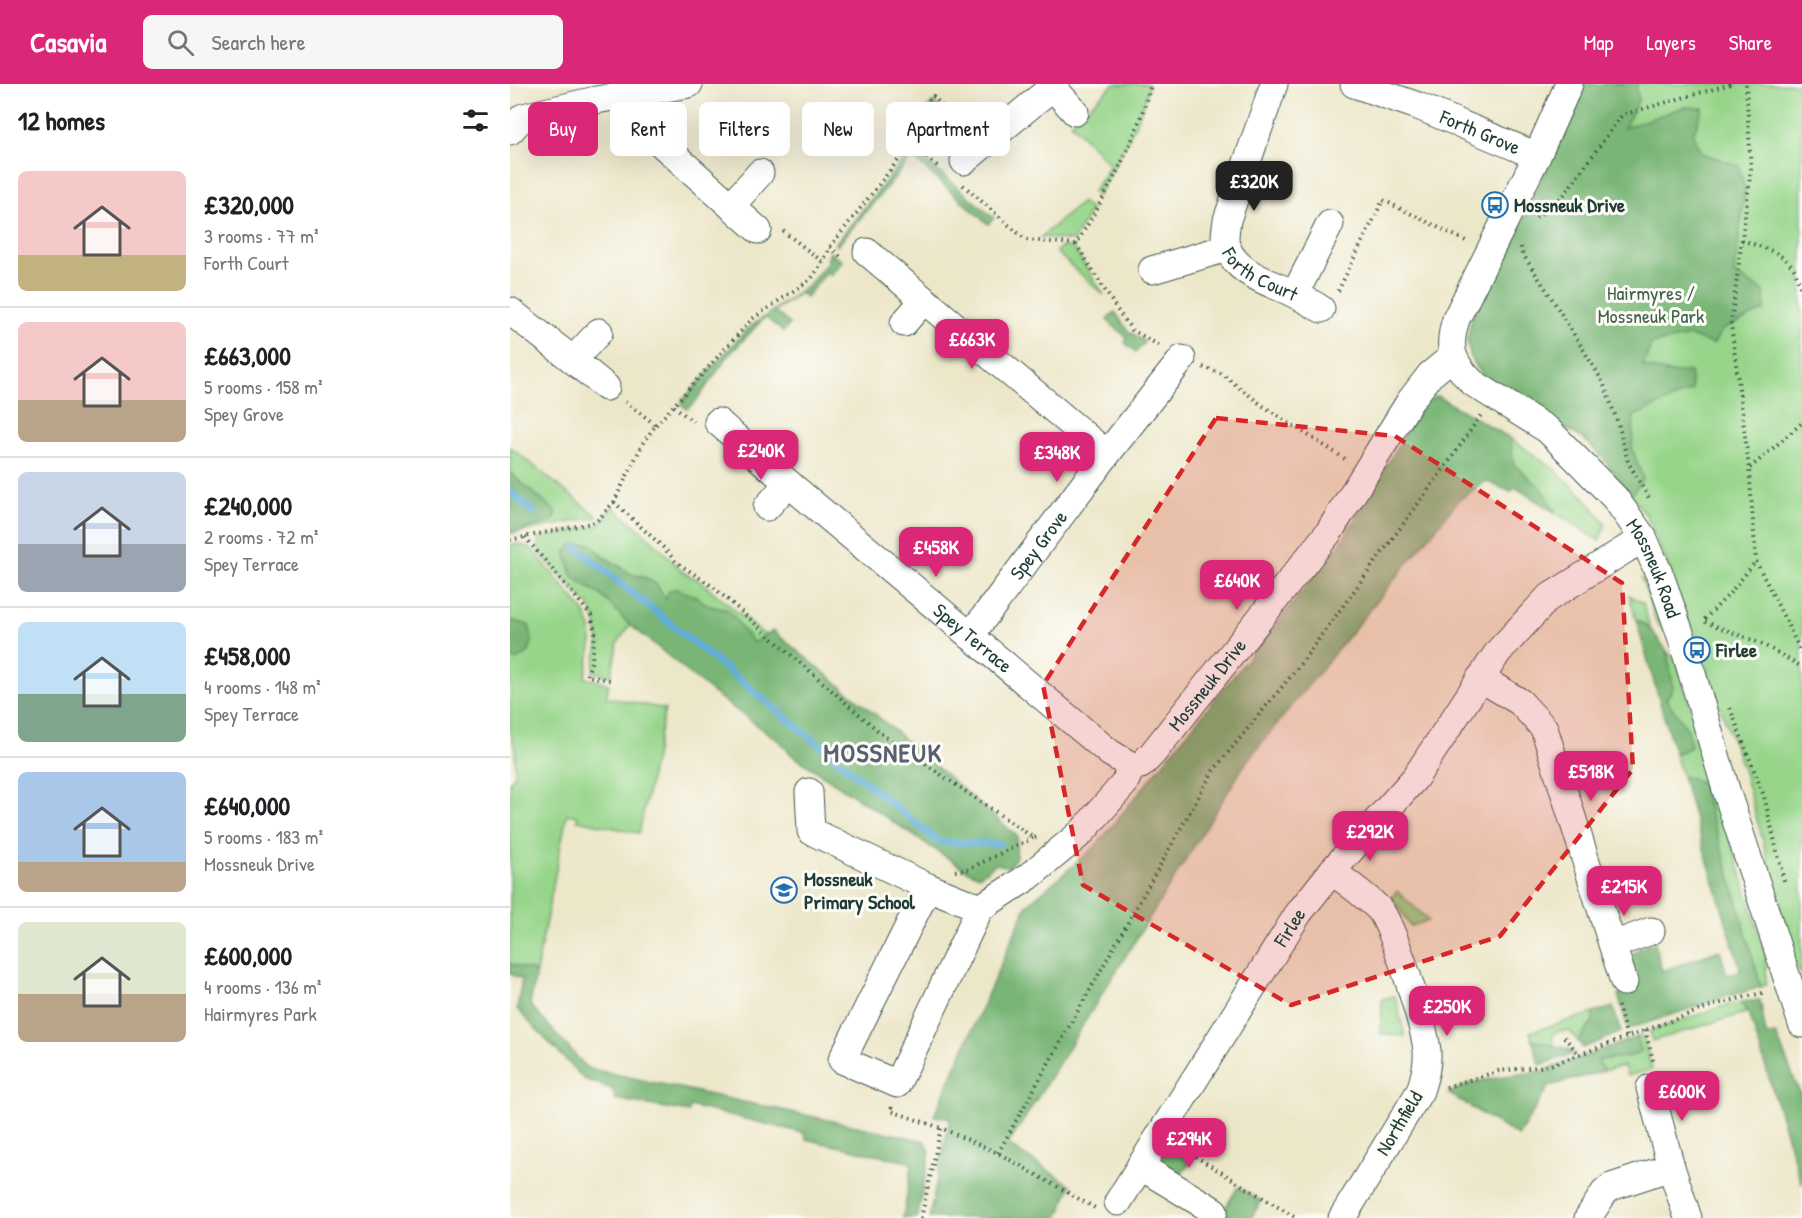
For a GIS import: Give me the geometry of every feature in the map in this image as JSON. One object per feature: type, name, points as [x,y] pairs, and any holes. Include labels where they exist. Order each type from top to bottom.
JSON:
[{"type":"street","points":[[514,115],[689,84]]},
{"type":"street","name":"Forth Court","points":[[1274,84],[1227,220],[1225,241],[1233,259],[1247,271],[1321,309]]},
{"type":"street","name":"Forth Grove","points":[[1354,84],[1423,95],[1537,156]]},
{"type":"street","points":[[1452,357],[1451,336],[1456,319],[1537,156],[1569,84]]},
{"type":"street","points":[[962,166],[1053,85],[1075,112]]},
{"type":"street","points":[[641,94],[648,132],[758,230]]},
{"type":"street","points":[[732,206],[760,173]]},
{"type":"street","points":[[1295,294],[1330,224]]},
{"type":"street","points":[[1152,270],[1227,248]]},
{"type":"street","points":[[867,252],[1107,454]]},
{"type":"street","points":[[904,323],[924,300]]},
{"type":"street","points":[[510,311],[606,387]]},
{"type":"street","points":[[573,360],[598,332]]},
{"type":"street","name":"Mossneuk Drive","points":[[980,908],[1028,877],[1081,833],[1124,784],[1132,766],[1142,765],[1152,754],[1322,542],[1410,401],[1430,375],[1452,357]]},
{"type":"street","name":"Mossneuk Road","points":[[1452,357],[1473,383],[1548,430],[1616,498],[1644,539],[1661,578],[1681,636],[1727,793],[1802,1024]]},
{"type":"street","name":"Spey Grove","points":[[970,636],[1107,454],[1182,359]]},
{"type":"street","name":"Spey Terrace","points":[[718,422],[1110,753],[1132,766]]},
{"type":"street","points":[[767,507],[788,483]]},
{"type":"street","name":"Firlee","points":[[1118,1202],[1298,914],[1332,871],[1415,778],[1498,652],[1548,598],[1644,539]]},
{"type":"street","points":[[1480,678],[1520,702],[1544,728],[1624,982]]},
{"type":"street","points":[[809,792],[811,831],[937,879],[980,908],[897,1084],[842,1060],[937,879]]},
{"type":"street","name":"Northfield","points":[[1332,871],[1380,910],[1394,936],[1418,1012],[1427,1050],[1427,1071],[1420,1091],[1342,1218]]},
{"type":"street","points":[[1613,945],[1651,931]]},
{"type":"street","points":[[1650,1088],[1671,1167],[1688,1218]]},
{"type":"street","points":[[1140,1166],[1214,1211]]},
{"type":"street","points":[[1588,1218],[1604,1193],[1611,1187],[1671,1167]]},
{"type":"path","points":[[1076,244],[1102,201],[1130,146],[1150,84]]},
{"type":"path","points":[[1528,224],[1563,196],[1622,115],[1731,84]]},
{"type":"path","points":[[1746,84],[1751,169],[1731,324],[1749,468],[1756,561],[1802,654]]},
{"type":"path","points":[[927,102],[933,96],[935,102]]},
{"type":"path","points":[[510,540],[596,522],[614,502],[644,441],[657,425],[752,320],[811,279],[830,247],[910,145],[962,166]]},
{"type":"path","points":[[958,156],[962,166],[1026,240],[1076,244]]},
{"type":"path","points":[[1321,309],[1328,309],[1383,200],[1489,252]]},
{"type":"path","points":[[758,230],[770,222],[823,261]]},
{"type":"path","points":[[1742,240],[1781,255],[1790,263],[1796,272],[1802,294]]},
{"type":"path","points":[[1520,242],[1521,253],[1603,382],[1618,423],[1628,462],[1654,508]]},
{"type":"path","points":[[1076,244],[1132,330],[1182,359],[1222,374],[1263,406],[1365,472]]},
{"type":"path","points":[[606,387],[657,425]]},
{"type":"path","points":[[1471,410],[1490,421]]},
{"type":"path","points":[[998,1153],[1213,771],[1299,666],[1481,415]]},
{"type":"path","points":[[1749,468],[1802,423]]},
{"type":"path","points":[[614,502],[676,562],[712,586],[884,736],[1034,838]]},
{"type":"path","points":[[525,537],[591,615],[594,633],[588,676],[610,680]]},
{"type":"path","points":[[1703,621],[1756,561]]},
{"type":"path","points":[[1698,610],[1706,632]]},
{"type":"path","points":[[1703,621],[1762,644],[1802,667]]},
{"type":"path","points":[[1726,697],[1764,796],[1786,889]]},
{"type":"path","points":[[937,879],[966,870],[1044,835]]},
{"type":"path","points":[[1420,1091],[1450,1086],[1498,1071],[1548,1066],[1717,1004],[1790,986]]},
{"type":"path","points":[[1645,1030],[1656,1071],[1650,1088]]},
{"type":"path","points":[[1564,1037],[1579,1054]]},
{"type":"path","points":[[897,1084],[891,1111],[941,1128],[998,1153],[1107,1215],[1118,1202]]},
{"type":"path","points":[[921,1218],[941,1128]]},
{"type":"path","points":[[1159,1135],[1296,1218]]},
{"type":"highlighted area","points":[[1216,418],[1395,436],[1622,583],[1633,769],[1500,936],[1291,1005],[1083,885],[1043,685]]},
{"type":"green space","points":[[1114,84],[1149,84],[1134,128],[1097,197],[1093,192],[1110,165],[1071,123]]},
{"type":"green space","name":"Hairmyres / Mossneuk Park","points":[[1583,84],[1802,84],[1802,976],[1792,956],[1743,769],[1667,564],[1646,515],[1602,457],[1585,440],[1484,377],[1472,361],[1467,340],[1519,231]]},
{"type":"green space","points":[[1583,84],[1638,84],[1636,89],[1639,99],[1624,128],[1684,107],[1703,108],[1693,135],[1701,153],[1739,166],[1745,190],[1734,274],[1764,291],[1765,310],[1723,329],[1713,344],[1690,336],[1651,344],[1643,366],[1670,373],[1690,372],[1692,390],[1634,416],[1632,449],[1643,478],[1631,496],[1602,457],[1585,440],[1484,377],[1472,361],[1467,340],[1471,319],[1525,218]]},
{"type":"green space","points":[[906,156],[920,156],[994,218],[988,224],[912,157],[837,246],[835,244]]},
{"type":"green space","points":[[1082,202],[1091,210],[1073,241],[1041,237]]},
{"type":"green space","points":[[1061,247],[1073,247],[1104,295],[1056,252]]},
{"type":"green space","points":[[830,252],[842,261],[831,275],[827,272],[806,297],[800,293],[774,311],[790,324],[783,332],[765,317],[729,355],[696,401],[687,409],[682,405],[682,401],[746,330],[809,285],[826,264]]},
{"type":"green space","points":[[1115,312],[1128,331],[1145,342],[1136,352],[1125,343],[1127,338],[1107,320]]},
{"type":"green space","points":[[1437,396],[1510,438],[1514,465],[1541,488],[1556,513],[1515,487],[1511,492],[1486,481],[1459,500],[1247,761],[1008,1145],[1071,1185],[1058,1218],[929,1218],[950,1118],[934,1116],[1027,905],[1096,846],[1339,546],[1423,404]]},
{"type":"green space","points":[[1510,438],[1554,469],[1584,497],[1606,524],[1599,541],[1556,513],[1541,488],[1514,465]]},
{"type":"green space","points":[[510,447],[598,517],[512,533],[554,520],[557,513],[510,473]]},
{"type":"green space","points":[[510,473],[557,513],[554,520],[510,534]]},
{"type":"green space","points":[[612,506],[652,540],[683,572],[700,581],[766,636],[753,643],[728,610],[709,606],[695,596],[666,600],[646,578],[631,574],[604,557],[591,545],[573,577],[601,595],[630,625],[618,642],[611,676],[593,672],[599,641],[595,618],[589,606],[539,552],[538,538],[600,525]]},
{"type":"green space","points":[[520,544],[532,549],[585,613],[591,629],[592,642],[585,678],[609,684],[606,697],[665,709],[639,833],[577,820],[578,816],[567,814],[536,972],[510,964],[510,781],[515,775],[515,749],[510,731],[510,545]]},
{"type":"green space","points":[[574,544],[591,544],[604,557],[631,574],[646,578],[656,584],[666,599],[669,590],[676,589],[695,596],[709,606],[728,610],[753,643],[773,631],[875,714],[1017,836],[1016,857],[1009,867],[996,864],[979,876],[966,870],[792,755],[780,742],[713,693],[630,625],[601,595],[573,577],[565,552]]},
{"type":"green space","points":[[1642,579],[1653,588],[1666,633],[1656,622]]},
{"type":"green space","points":[[1629,595],[1643,603],[1650,628],[1636,620]]},
{"type":"green space","points":[[510,620],[529,625],[532,641],[529,652],[516,660],[510,657]]},
{"type":"green space","points":[[1636,620],[1650,628],[1667,651],[1673,688],[1666,699],[1688,730],[1691,747],[1675,754]]},
{"type":"green space","points":[[1667,651],[1677,663],[1766,956],[1766,985],[1761,987],[1728,869],[1700,781],[1682,776],[1675,754],[1691,747],[1666,699],[1673,688]]},
{"type":"green space","points":[[1682,776],[1700,781],[1728,869],[1761,987],[1628,1029],[1618,994],[1637,987],[1631,963],[1632,955],[1640,948],[1655,943],[1662,971],[1720,950],[1727,975],[1741,971]]},
{"type":"green space","points":[[1397,891],[1428,921],[1410,926],[1391,898]]},
{"type":"green space","points":[[510,964],[536,972],[530,1005],[587,1068],[925,1141],[930,1152],[917,1218],[903,1218],[912,1163],[806,1139],[804,1133],[690,1106],[689,1112],[615,1099],[612,1089],[584,1079],[517,1009],[522,979],[510,974]]},
{"type":"green space","points":[[1395,996],[1405,1036],[1381,1034],[1382,999]]},
{"type":"green space","points":[[1760,1000],[1766,1035],[1776,1034],[1802,1099],[1802,1185],[1749,1013],[1741,1002]]},
{"type":"green space","points":[[1741,1002],[1749,1012],[1652,1041],[1650,1031]]},
{"type":"green space","points":[[1613,1007],[1621,1032],[1583,1048],[1578,1041],[1593,1022],[1593,1013]]},
{"type":"green space","points":[[1593,1013],[1593,1022],[1578,1041],[1570,1031],[1558,1031],[1553,1035],[1553,1045],[1532,1040],[1530,1032]]},
{"type":"green space","points":[[1643,1036],[1652,1069],[1627,1076],[1624,1066],[1604,1071],[1597,1060],[1631,1056],[1641,1051],[1637,1037]]},
{"type":"green space","points":[[1637,1037],[1641,1051],[1631,1056],[1598,1060],[1604,1071],[1549,1086],[1518,1136],[1448,1093],[1471,1083],[1543,1071]]},
{"type":"green space","points":[[1532,1040],[1568,1049],[1575,1053],[1540,1065]]},
{"type":"green space","points":[[1167,1143],[1193,1160],[1178,1175],[1165,1169],[1163,1156]]},
{"type":"green space","points":[[1238,1187],[1261,1201],[1251,1218],[1219,1218]]},
{"type":"waterway","points":[[510,492],[534,512]]},
{"type":"waterway","points":[[576,547],[939,842],[1000,844]]},
{"type":"place","name":"Mossneuk Drive","points":[[1495,205]]},
{"type":"place","name":"Firlee","points":[[1697,650]]},
{"type":"place","name":"Mossneuk Primary School","points":[[784,890]]},
{"type":"district","name":"MOSSNEUK","points":[[883,753]]}]
